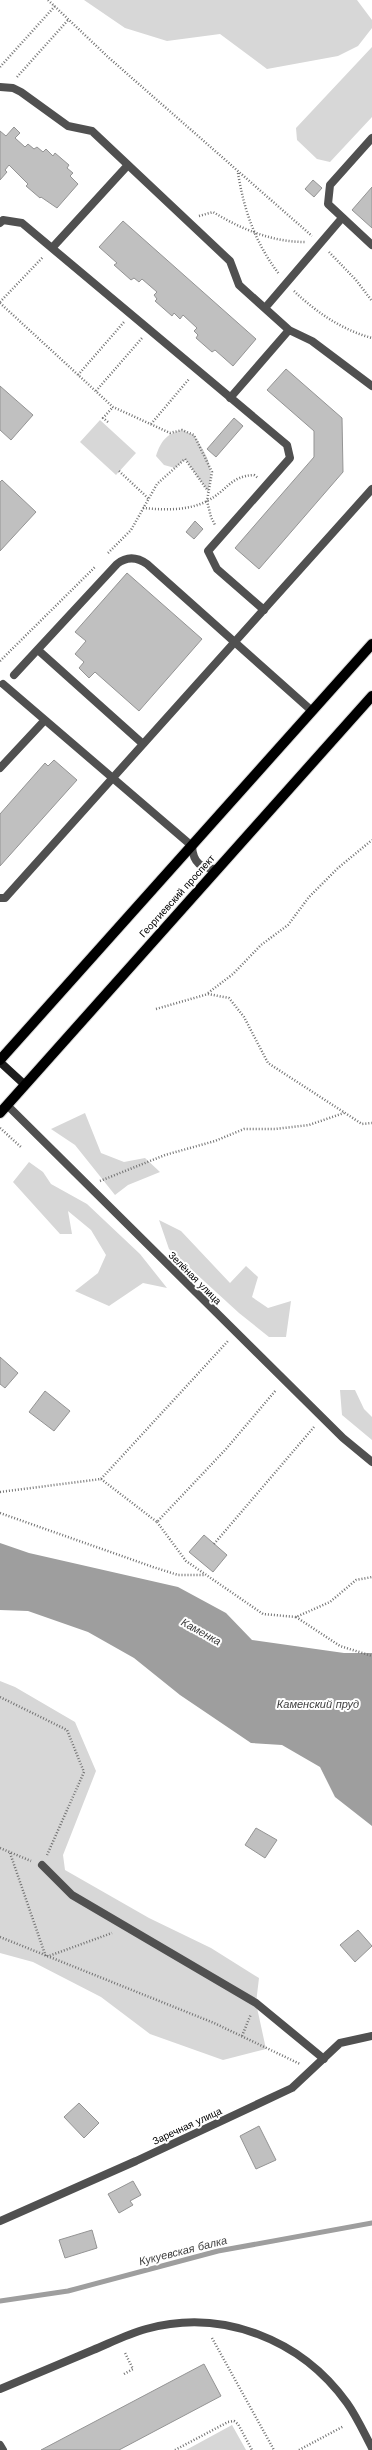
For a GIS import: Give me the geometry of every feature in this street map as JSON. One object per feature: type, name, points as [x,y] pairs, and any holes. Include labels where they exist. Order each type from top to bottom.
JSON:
[{"type":"main road","points":[[25,1085],[0,1061],[372,644]]},
{"type":"main road","name":"Георгиевский проспект","points":[[3,1109],[372,696]]},
{"type":"street","points":[[0,87],[13,88],[68,126],[92,131],[230,261],[239,285],[289,330],[312,341],[372,386]]},
{"type":"street","points":[[372,138],[330,185],[328,204],[372,245]]},
{"type":"street","points":[[52,248],[128,165]]},
{"type":"street","points":[[265,308],[342,218]]},
{"type":"street","points":[[0,223],[3,220],[22,223],[287,445],[290,458],[220,535],[208,551],[217,569],[264,610]]},
{"type":"street","points":[[230,398],[289,330]]},
{"type":"street","points":[[0,898],[5,898],[372,489]]},
{"type":"street","points":[[14,675],[117,564],[131,558],[140,559],[312,711]]},
{"type":"street","points":[[38,650],[143,744]]},
{"type":"street","points":[[3,684],[44,721],[192,846],[194,859],[198,865],[204,868],[218,869]]},
{"type":"street","points":[[0,768],[44,721]]},
{"type":"street","name":"Зелёная улица","points":[[3,1109],[88,1186],[236,1334],[343,1438],[372,1462]]},
{"type":"street","points":[[42,1865],[72,1895],[256,2003],[324,2059]]},
{"type":"street","name":"Заречная улица","points":[[0,2221],[136,2162],[285,2092],[324,2059],[340,2043],[372,2036]]},
{"type":"street","points":[[0,2389],[146,2330],[200,2322],[226,2324],[276,2342],[299,2356],[320,2372],[346,2403],[372,2448]]},
{"type":"street","points":[[0,2445],[3,2450]]},
{"type":"path","points":[[48,0],[108,57],[320,243],[356,280],[372,301]]},
{"type":"path","points":[[0,67],[55,6]]},
{"type":"path","points":[[13,88],[16,79],[69,19]]},
{"type":"path","points":[[186,219],[214,212],[233,224],[275,238],[320,243]]},
{"type":"path","points":[[52,248],[0,303],[113,407],[170,433],[182,430],[194,435],[212,472],[207,501],[211,517],[220,535]]},
{"type":"path","points":[[78,375],[131,314]]},
{"type":"path","points":[[96,391],[149,330]]},
{"type":"path","points":[[151,424],[196,370]]},
{"type":"path","points":[[108,422],[103,418],[113,407]]},
{"type":"path","points":[[104,558],[131,530],[157,484],[185,459],[208,491]]},
{"type":"path","points":[[119,471],[149,499]]},
{"type":"path","points":[[143,508],[165,510],[186,508],[207,501],[241,475],[254,475],[266,485]]},
{"type":"path","points":[[0,661],[98,564]]},
{"type":"path","points":[[156,1009],[208,994],[233,974],[261,945],[288,925],[309,897],[338,868],[372,840]]},
{"type":"path","points":[[208,994],[229,998],[244,1017],[268,1063],[362,1124],[372,1123]]},
{"type":"path","points":[[88,1186],[165,1155],[215,1141],[244,1129],[275,1129],[309,1125],[344,1113]]},
{"type":"path","points":[[0,1128],[21,1147]]},
{"type":"path","points":[[0,1492],[101,1479],[236,1334]]},
{"type":"path","points":[[157,1522],[216,1460],[276,1390]]},
{"type":"path","points":[[214,1544],[314,1427]]},
{"type":"path","points":[[101,1479],[157,1522],[186,1561],[263,1614],[296,1617],[340,1646],[372,1656]]},
{"type":"path","points":[[0,1513],[153,1567],[178,1574],[206,1575]]},
{"type":"path","points":[[296,1617],[330,1602],[356,1580],[372,1578]]},
{"type":"path","points":[[0,1697],[67,1730],[84,1772],[42,1865],[0,1848]]},
{"type":"path","points":[[10,1852],[46,1957]]},
{"type":"path","points":[[46,1957],[128,1927]]},
{"type":"path","points":[[0,1938],[242,2036],[301,2064],[308,2073]]},
{"type":"path","points":[[242,2036],[256,2003]]},
{"type":"path","points":[[212,2338],[274,2450]]},
{"type":"path","points":[[124,2374],[133,2369],[125,2353]]},
{"type":"path","points":[[175,2450],[228,2422],[234,2421],[238,2424],[252,2450]]},
{"type":"path","points":[[299,2450],[344,2426]]},
{"type":"shaded area","points":[[84,0],[357,0],[372,20],[372,28],[358,46],[338,56],[267,69],[220,34],[167,41],[125,28]]},
{"type":"shaded area","points":[[372,47],[372,117],[330,162],[317,159],[297,140],[296,128]]},
{"type":"shaded area","points":[[100,420],[136,453],[116,475],[80,442]]},
{"type":"shaded area","points":[[182,430],[194,435],[206,455],[211,475],[208,491],[185,459],[175,468],[164,465],[156,456],[162,442],[168,436]]},
{"type":"shaded area","points":[[85,1113],[101,1153],[124,1162],[145,1158],[160,1172],[128,1185],[115,1195],[75,1145],[51,1129]]},
{"type":"shaded area","points":[[29,1162],[43,1172],[51,1184],[87,1204],[140,1254],[167,1288],[143,1283],[109,1306],[75,1291],[98,1273],[106,1255],[91,1230],[68,1211],[72,1234],[60,1234],[13,1182]]},
{"type":"shaded area","points":[[159,1220],[181,1231],[230,1283],[246,1266],[258,1277],[252,1297],[268,1308],[291,1301],[286,1337],[269,1337],[239,1313],[169,1249]]},
{"type":"shaded area","points":[[340,1390],[355,1390],[364,1409],[372,1417],[372,1440],[342,1415]]},
{"type":"shaded area","points":[[0,1681],[15,1687],[75,1722],[96,1771],[63,1855],[65,1870],[149,1918],[211,1948],[259,1978],[256,2003],[266,2049],[223,2060],[150,2034],[101,1997],[33,1962],[0,1953]]},
{"type":"shaded area","points":[[232,2425],[246,2450],[186,2450]]},
{"type":"water","name":"Каменский пруд","points":[[0,1543],[29,1553],[178,1587],[226,1613],[252,1640],[344,1653],[372,1653],[372,1826],[335,1797],[320,1767],[282,1745],[251,1743],[180,1695],[134,1658],[88,1632],[28,1611],[0,1610]]},
{"type":"building","points":[[14,127],[20,133],[15,138],[25,147],[28,144],[34,149],[37,147],[43,152],[46,149],[53,156],[55,153],[69,165],[67,168],[73,173],[70,176],[78,184],[57,208],[41,197],[40,198],[26,186],[28,184],[9,165],[5,170],[7,172],[0,180],[0,131],[6,136]]},
{"type":"building","points":[[313,180],[322,188],[314,197],[305,189]]},
{"type":"building","points":[[372,187],[372,228],[352,210]]},
{"type":"building","points":[[123,221],[256,339],[233,366],[215,350],[212,352],[196,338],[198,335],[194,331],[197,328],[183,315],[180,319],[174,313],[172,316],[155,301],[157,299],[154,295],[157,292],[142,279],[139,282],[134,278],[131,280],[114,265],[117,263],[99,247]]},
{"type":"building","points":[[286,369],[342,418],[343,472],[259,569],[235,548],[314,457],[314,431],[267,390]]},
{"type":"building","points":[[0,386],[33,415],[11,440],[0,430]]},
{"type":"building","points":[[234,418],[243,426],[216,457],[207,449]]},
{"type":"building","points":[[2,480],[36,512],[0,551],[0,482]]},
{"type":"building","points":[[195,521],[203,529],[194,539],[186,532]]},
{"type":"building","points":[[127,573],[202,639],[139,711],[95,672],[89,678],[79,668],[84,662],[75,654],[86,641],[75,632]]},
{"type":"building","points":[[54,760],[77,780],[0,866],[0,814],[45,763],[48,766]]},
{"type":"building","points":[[0,1357],[18,1373],[5,1388],[0,1384]]},
{"type":"building","points":[[45,1391],[70,1411],[54,1431],[29,1412]]},
{"type":"building","points":[[204,1535],[227,1555],[213,1572],[189,1552]]},
{"type":"building","points":[[256,1828],[277,1840],[265,1858],[245,1845]]},
{"type":"building","points":[[358,1930],[372,1946],[355,1962],[340,1945]]},
{"type":"building","points":[[79,2103],[99,2123],[84,2138],[64,2117]]},
{"type":"building","points":[[259,2126],[276,2160],[256,2169],[240,2136]]},
{"type":"building","points":[[133,2181],[141,2195],[130,2201],[133,2205],[119,2213],[108,2194]]},
{"type":"building","points":[[92,2230],[97,2248],[65,2258],[59,2240]]},
{"type":"building","points":[[204,2364],[221,2396],[119,2450],[41,2450]]},
{"type":"waterway","name":"Кукуевская балка","points":[[0,2301],[68,2291],[218,2251],[372,2223]]},
{"type":"water label","name":"Каменка","points":[[201,1632]]}]
